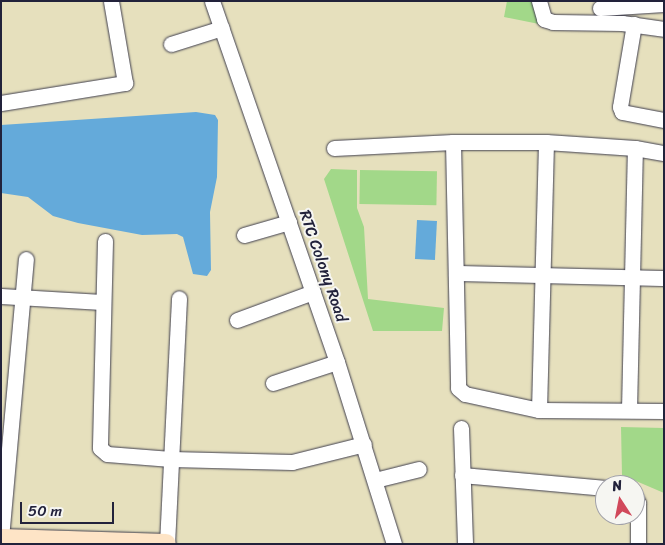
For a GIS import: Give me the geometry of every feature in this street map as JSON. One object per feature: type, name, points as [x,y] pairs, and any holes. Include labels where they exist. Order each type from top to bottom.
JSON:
[{"type":"main road","points":[[1,538],[68,543],[166,544]]},
{"type":"street","points":[[1,103],[125,83],[111,1]]},
{"type":"street","name":"RTC Colony Road","points":[[212,1],[337,362],[394,544]]},
{"type":"street","points":[[539,1],[544,19],[553,22],[600,10],[664,4]]},
{"type":"street","points":[[600,10],[634,24],[664,28]]},
{"type":"street","points":[[634,24],[620,107],[622,112],[664,120]]},
{"type":"street","points":[[171,44],[222,28]]},
{"type":"street","points":[[454,142],[458,388],[465,394],[539,410],[664,411]]},
{"type":"street","points":[[334,148],[454,142],[546,142],[635,148],[664,153]]},
{"type":"street","points":[[539,410],[546,142]]},
{"type":"street","points":[[629,410],[635,148]]},
{"type":"street","points":[[244,235],[289,222]]},
{"type":"street","points":[[105,241],[102,302],[100,448],[107,454],[171,459],[303,461],[364,444]]},
{"type":"street","points":[[1,538],[26,259]]},
{"type":"street","points":[[456,273],[664,278]]},
{"type":"street","points":[[237,320],[313,292]]},
{"type":"street","points":[[1,296],[102,302]]},
{"type":"street","points":[[166,544],[179,298]]},
{"type":"street","points":[[273,383],[337,362]]},
{"type":"street","points":[[461,428],[465,544]]},
{"type":"street","points":[[375,480],[419,469]]},
{"type":"street","points":[[462,475],[595,487]]},
{"type":"street","points":[[638,525],[638,544]]},
{"type":"green space","points":[[507,1],[533,1],[539,24],[504,17]]},
{"type":"green space","points":[[331,169],[357,170],[357,208],[364,227],[368,299],[444,308],[442,331],[373,331],[324,179]]},
{"type":"green space","points":[[360,170],[437,171],[436,205],[359,204]]},
{"type":"green space","points":[[621,427],[664,428],[664,493],[645,485],[645,475],[622,475]]},
{"type":"water","points":[[196,112],[215,115],[218,120],[217,177],[210,212],[211,270],[207,276],[193,274],[183,237],[177,234],[142,235],[78,223],[53,216],[28,197],[1,193],[1,125]]},
{"type":"water","points":[[417,220],[437,221],[435,260],[415,259]]}]
